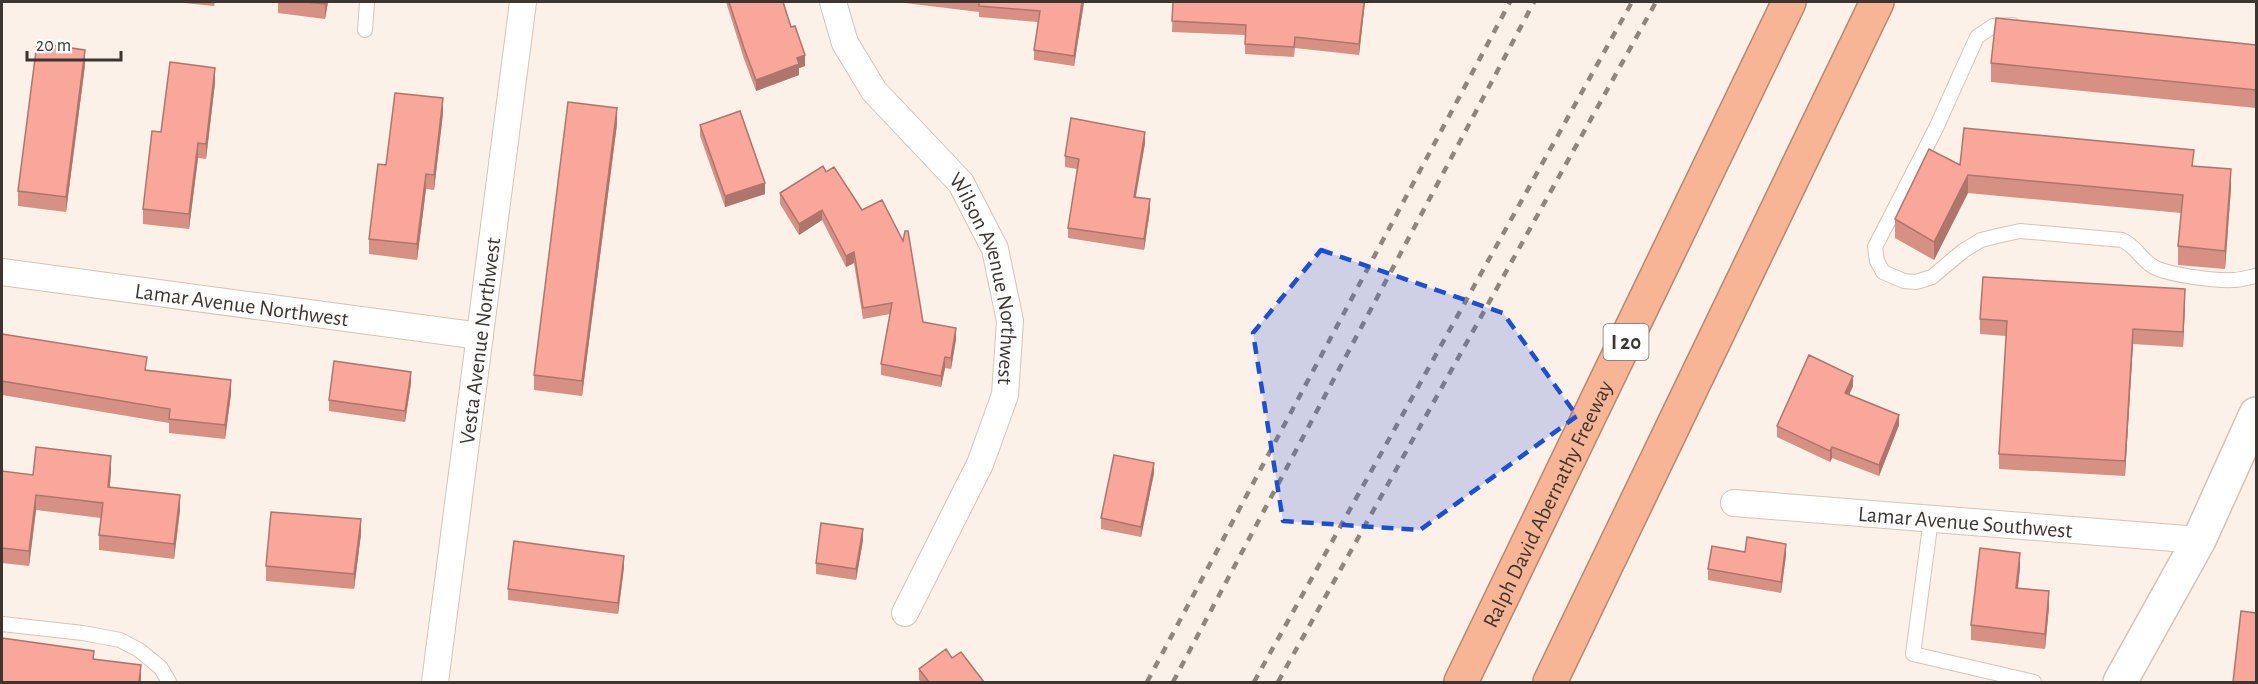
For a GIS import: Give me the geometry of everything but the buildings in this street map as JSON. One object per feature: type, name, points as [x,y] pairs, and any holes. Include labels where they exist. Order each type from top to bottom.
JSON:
[{"type":"highway","name":"Ralph David Abernathy Freeway","points":[[1461,682],[1789,2]]},
{"type":"highway","points":[[1550,682],[1877,2]]},
{"type":"main road","points":[[2120,682],[2199,540],[2256,414]]},
{"type":"street","name":"Vesta Avenue Northwest","points":[[435,682],[523,2]]},
{"type":"street","name":"Wilson Avenue Northwest","points":[[834,2],[845,43],[874,91],[961,183],[995,249],[1010,321],[1005,395],[980,464],[905,613]]},
{"type":"street","name":"Lamar Avenue Northwest","points":[[2,272],[480,336]]},
{"type":"street","name":"Lamar Avenue Southwest","points":[[1734,503],[2199,540]]},
{"type":"lane","points":[[365,30],[367,2]]},
{"type":"lane","points":[[2029,25],[1993,26],[1977,37],[1936,128],[1875,247],[1877,261],[1883,272],[1904,281],[1916,282],[1932,277],[1963,250],[1981,240],[2020,231],[2122,240],[2132,244],[2143,259],[2155,268],[2170,273],[2234,280],[2256,276]]},
{"type":"lane","points":[[1931,519],[1913,654],[2034,682]]},
{"type":"lane","points":[[2,624],[83,633],[120,640],[138,650],[161,668],[169,682]]},
{"type":"highlighted area","points":[[1321,250],[1503,313],[1577,416],[1420,530],[1283,521],[1253,333]]},
{"type":"railway","points":[[1147,682],[1510,2]]},
{"type":"railway","points":[[1173,682],[1534,2]]},
{"type":"railway","points":[[1254,682],[1632,2]]},
{"type":"railway","points":[[1278,682],[1656,2]]}]
